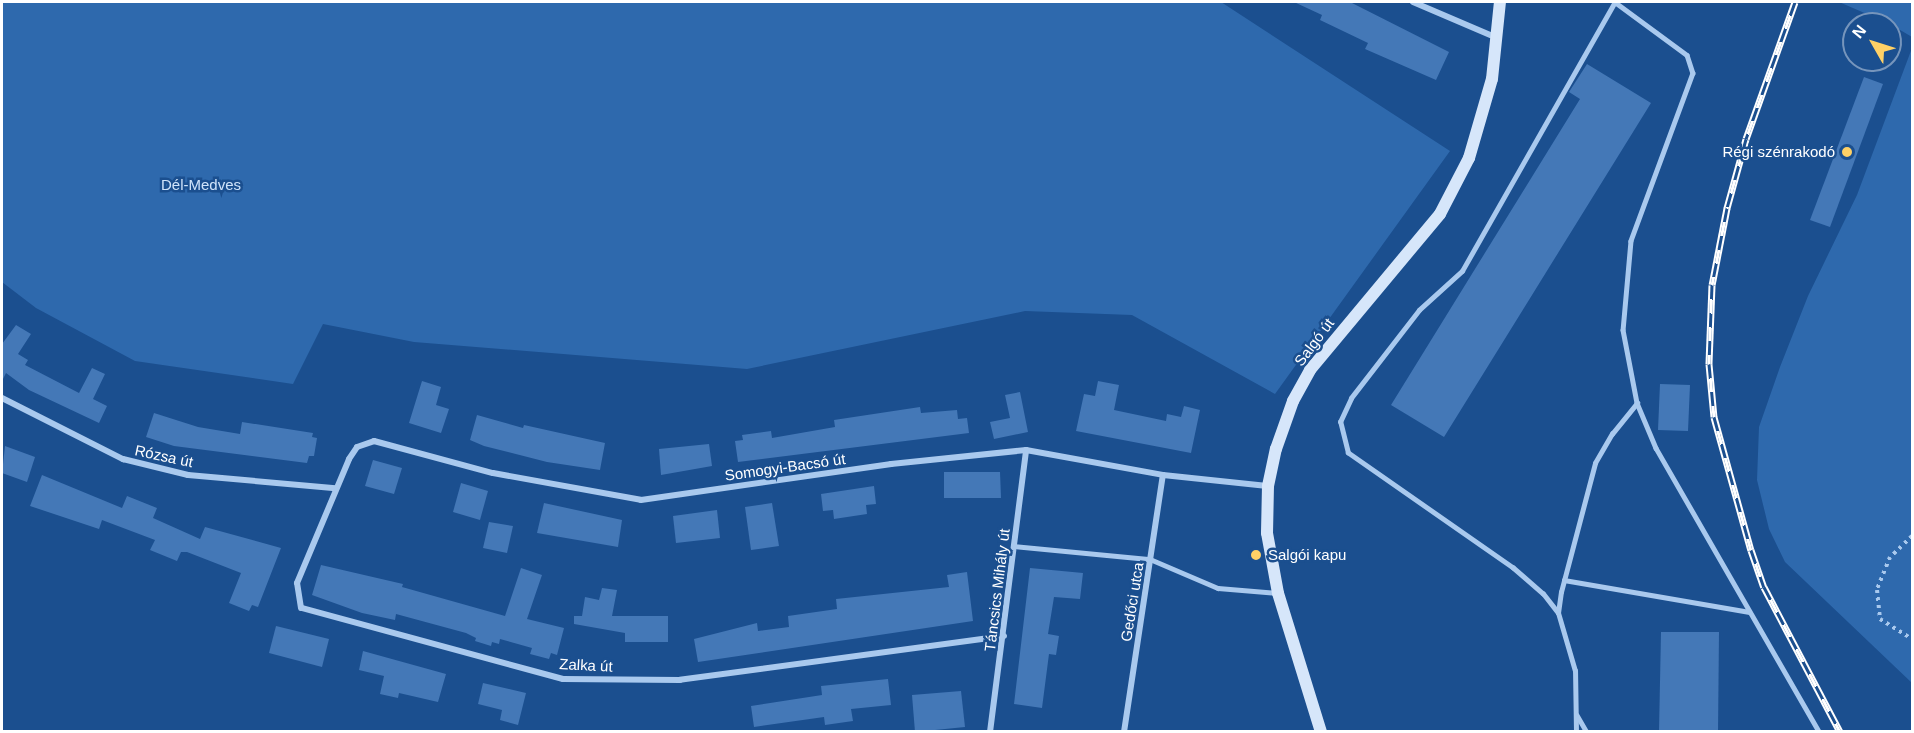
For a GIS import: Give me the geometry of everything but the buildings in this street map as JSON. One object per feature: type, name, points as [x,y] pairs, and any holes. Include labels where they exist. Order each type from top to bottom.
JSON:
[{"type":"main road","name":"Salgó út","points":[[1321,732],[1278,593],[1267,533],[1268,486],[1290,411],[1310,370],[1440,214],[1469,158],[1486,111],[1500,2]]},
{"type":"street","points":[[1413,2],[1497,38]]},
{"type":"street","name":"Rózsa út","points":[[2,398],[123,459],[188,475],[335,488]]},
{"type":"street","name":"Somogyi-Bacsó út","points":[[335,488],[357,447],[374,441],[493,473],[641,500],[891,464],[1026,450],[1163,475],[1268,486]]},
{"type":"street","name":"Táncsics Mihály út","points":[[990,732],[1026,450]]},
{"type":"street","name":"Gedőci utca","points":[[1124,732],[1163,475]]},
{"type":"street","name":"Zalka út","points":[[335,488],[297,583],[301,608],[563,679],[680,680],[1004,636]]},
{"type":"lane","points":[[1576,732],[1575,671],[1558,613],[1543,594],[1513,568],[1348,453],[1340,422],[1351,398],[1419,310],[1462,271],[1615,2],[1688,55],[1693,74],[1631,241],[1623,330],[1637,403],[1656,448],[1819,732]]},
{"type":"lane","points":[[1558,613],[1564,580],[1598,454],[1637,403]]},
{"type":"lane","points":[[1014,546],[1150,560],[1218,588],[1278,593]]},
{"type":"lane","points":[[1564,580],[1749,612]]},
{"type":"lane","points":[[1576,712],[1587,732]]},
{"type":"path","points":[[1912,536],[1890,557],[1877,590],[1880,619],[1912,639]]},
{"type":"green space","name":"Dél-Medves","points":[[2,2],[1221,2],[1450,151],[1275,394],[1132,315],[1025,311],[747,369],[414,342],[323,324],[293,384],[135,361],[36,308],[2,282]]},
{"type":"green space","points":[[1839,2],[1912,2],[1912,37],[1902,31],[1902,12],[1862,12]]},
{"type":"green space","points":[[1912,48],[1912,683],[1785,562],[1769,529],[1757,480],[1759,427],[1780,367],[1808,296],[1857,195]]},
{"type":"railway","points":[[1795,2],[1746,139],[1727,208],[1712,285],[1709,364],[1714,417],[1751,550],[1764,587],[1840,732]]},
{"type":"place","name":"Régi szénrakodó","points":[[1847,152]]},
{"type":"place","name":"Salgói kapu","points":[[1256,555]]}]
